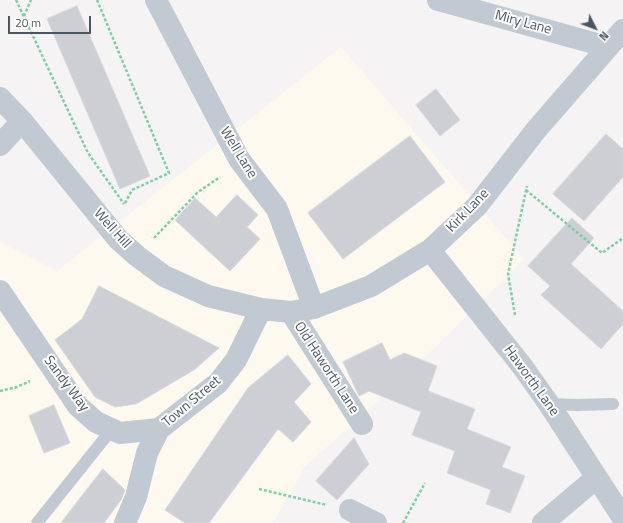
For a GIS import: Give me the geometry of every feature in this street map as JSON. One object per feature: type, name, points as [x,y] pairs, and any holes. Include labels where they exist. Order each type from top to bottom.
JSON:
[{"type":"street","name":"Well Lane","points":[[156,0],[238,159],[277,209],[314,308]]},
{"type":"street","name":"Miry Lane","points":[[438,0],[608,47]]},
{"type":"street","name":"Kirk Lane","points":[[261,309],[291,312],[314,308],[371,286],[430,250],[477,206],[536,130],[623,30]]},
{"type":"street","name":"Well Hill","points":[[0,98],[22,121],[118,239],[137,256],[164,276],[208,296],[261,309]]},
{"type":"street","points":[[0,146],[22,121]]},
{"type":"street","name":"Haworth Lane","points":[[430,250],[522,366],[549,404],[623,518]]},
{"type":"street","name":"Sandy Way","points":[[0,291],[78,406],[96,422],[120,432],[159,429]]},
{"type":"street","name":"Town Street","points":[[125,523],[136,497],[147,453],[159,429],[218,383],[236,360],[261,309]]},
{"type":"street","name":"Old Haworth Lane","points":[[291,312],[362,424]]},
{"type":"street","points":[[544,523],[596,478]]},
{"type":"street","points":[[350,510],[376,523]]},
{"type":"lane","points":[[549,404],[613,404]]},
{"type":"lane","points":[[37,523],[112,429]]},
{"type":"path","points":[[16,0],[88,153],[125,204]]},
{"type":"path","points":[[24,16],[31,0]]},
{"type":"path","points":[[97,0],[170,173],[132,190],[112,231]]},
{"type":"path","points":[[515,320],[508,274],[527,182]]},
{"type":"path","points":[[526,190],[602,252],[623,238]]},
{"type":"path","points":[[165,226],[198,192]]},
{"type":"path","points":[[0,391],[17,387],[54,370]]},
{"type":"path","points":[[404,523],[424,483]]},
{"type":"path","points":[[259,489],[350,510]]},
{"type":"shaded area","points":[[341,47],[524,259],[415,367],[305,467],[273,523],[0,523],[0,242],[57,271]]},
{"type":"building","points":[[77,6],[150,176],[120,189],[47,19]]},
{"type":"building","points":[[436,89],[460,120],[440,136],[416,105]]},
{"type":"building","points":[[606,134],[623,149],[623,177],[584,221],[553,194]]},
{"type":"building","points":[[410,136],[445,182],[343,259],[308,213]]},
{"type":"building","points":[[237,195],[258,215],[247,227],[260,239],[230,271],[175,220],[195,198],[216,217]]},
{"type":"building","points":[[572,218],[594,238],[571,264],[623,311],[623,324],[601,349],[541,295],[550,286],[528,266]]},
{"type":"building","points":[[99,286],[219,348],[194,370],[136,404],[115,407],[95,397],[55,340],[82,319]]},
{"type":"building","points":[[382,343],[390,360],[404,353],[437,366],[428,391],[475,409],[467,429],[511,447],[502,467],[525,476],[510,513],[486,504],[491,490],[447,473],[455,451],[412,435],[421,412],[369,391],[359,396],[343,362]]},
{"type":"building","points":[[288,355],[311,384],[294,402],[311,422],[293,442],[278,429],[209,523],[185,523],[165,510],[248,388]]},
{"type":"building","points":[[54,405],[70,443],[44,453],[29,416]]},
{"type":"building","points":[[354,438],[369,464],[337,500],[316,481]]},
{"type":"building","points":[[103,469],[125,490],[121,500],[104,523],[61,523]]}]
